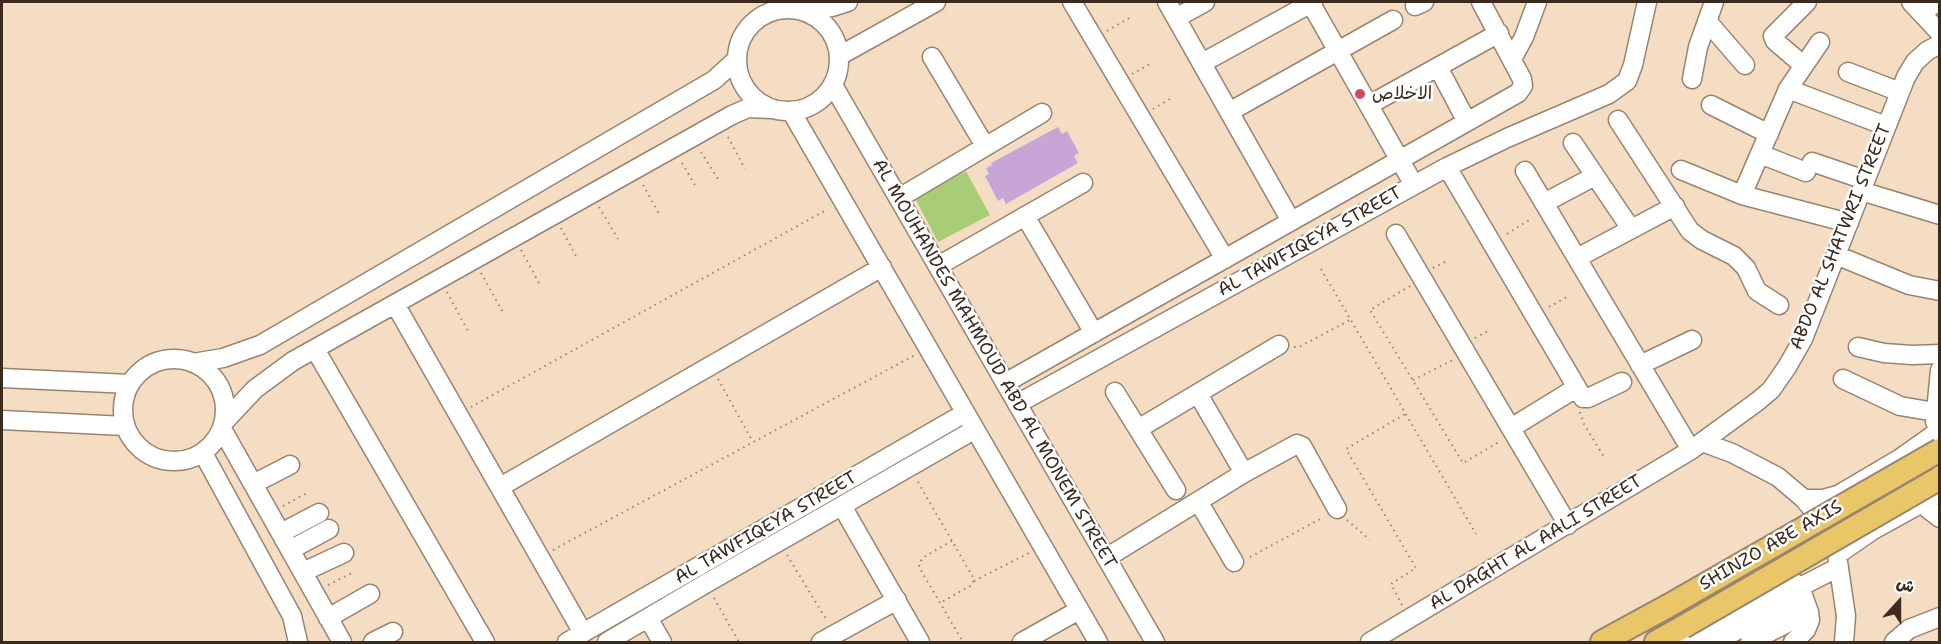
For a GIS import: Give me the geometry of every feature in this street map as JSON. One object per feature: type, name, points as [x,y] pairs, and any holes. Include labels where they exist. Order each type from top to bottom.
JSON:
[{"type":"main road","name":"SHINZO ABE AXIS","points":[[1602,642],[1668,606],[1938,438]]},
{"type":"main road","name":"SHINZO ABE AXIS","points":[[1656,642],[1685,635],[1940,478]]},
{"type":"street","points":[[806,12],[848,2]]},
{"type":"street","points":[[839,56],[936,2]]},
{"type":"street","points":[[1072,2],[1225,259]]},
{"type":"street","points":[[1167,2],[1291,221]]},
{"type":"street","points":[[1176,18],[1205,2]]},
{"type":"street","points":[[1202,63],[1312,2],[1414,185]]},
{"type":"street","points":[[1481,2],[1512,58]]},
{"type":"street","points":[[1512,58],[1524,37],[1537,2]]},
{"type":"street","name":"AL TAWFIQEYA STREET","points":[[1017,404],[1447,167],[1507,138],[1610,94],[1627,81],[1633,65],[1647,2]]},
{"type":"street","points":[[1692,80],[1698,47],[1714,2]]},
{"type":"street","points":[[1937,2],[1916,7],[1940,33]]},
{"type":"street","points":[[1802,3],[1774,34],[1773,39],[1803,65]]},
{"type":"street","points":[[736,60],[714,80],[260,345],[223,358],[193,363],[170,360],[147,367],[130,384],[124,398],[125,426],[131,438],[151,456],[177,462],[191,459],[211,446],[223,425],[239,405],[267,379],[315,349],[719,122],[748,108],[791,111],[816,104],[833,85],[837,75],[839,56],[832,34],[817,17],[806,12],[792,9],[778,10],[759,18],[744,33],[738,46],[736,60],[739,76],[746,90],[757,101],[771,109]]},
{"type":"street","points":[[1229,112],[1393,20]]},
{"type":"street","points":[[1707,21],[1745,65]]},
{"type":"street","points":[[1369,105],[1499,33]]},
{"type":"street","points":[[1742,195],[1788,89],[1820,42]]},
{"type":"street","name":"ABDO AL SHATWRI STREET","points":[[1696,446],[1771,390],[1787,367],[1803,339],[1900,92],[1915,62],[1927,51],[1940,44]]},
{"type":"street","points":[[932,57],[985,146]]},
{"type":"street","name":"AL TAWFIQEYA STREET","points":[[1005,383],[1518,93],[1523,86],[1522,79],[1512,58]]},
{"type":"street","points":[[1438,67],[1467,122]]},
{"type":"street","points":[[1848,72],[1900,92]]},
{"type":"street","name":"AL MOUHANDES MAHMOUD ABD AL MONEM STREET","points":[[833,85],[1155,642]]},
{"type":"street","points":[[1788,89],[1886,126]]},
{"type":"street","points":[[1711,105],[1768,134]]},
{"type":"street","points":[[791,111],[1098,642]]},
{"type":"street","points":[[899,198],[1042,112]]},
{"type":"street","points":[[1618,120],[1690,231],[1695,236],[1734,256],[1746,268],[1757,291],[1779,305]]},
{"type":"street","points":[[1573,142],[1631,229]]},
{"type":"street","points":[[1760,154],[1809,167],[1940,215]]},
{"type":"street","points":[[1447,167],[1579,393],[1588,398],[1622,382]]},
{"type":"street","points":[[1681,170],[1742,195],[1849,223]]},
{"type":"street","points":[[1525,171],[1640,365],[1696,446],[1732,453],[1763,467],[1804,499],[1828,532],[1838,561],[1846,616],[1844,642]]},
{"type":"street","points":[[1544,202],[1595,176]]},
{"type":"street","points":[[938,266],[1083,183]]},
{"type":"street","points":[[1577,258],[1675,206]]},
{"type":"street","points":[[1025,216],[1094,333]]},
{"type":"street","points":[[1396,234],[1568,525]]},
{"type":"street","points":[[1836,255],[1909,285],[1940,291]]},
{"type":"street","points":[[500,487],[882,267]]},
{"type":"street","points":[[395,304],[540,557],[575,638]]},
{"type":"street","points":[[1640,365],[1692,340]]},
{"type":"street","points":[[1138,429],[1279,345]]},
{"type":"street","points":[[1858,347],[1884,353],[1940,354]]},
{"type":"street","points":[[315,349],[485,642]]},
{"type":"street","points":[[193,363],[204,369],[219,387],[225,410],[223,425],[253,484],[342,642]]},
{"type":"street","points":[[1804,499],[1823,499],[1838,495],[1938,438],[1935,412],[1940,370]]},
{"type":"street","points":[[2,378],[130,384]]},
{"type":"street","points":[[1843,379],[1900,406],[1935,412]]},
{"type":"street","points":[[1115,392],[1176,490]]},
{"type":"street","points":[[1513,431],[1579,393]]},
{"type":"street","points":[[1198,394],[1244,473]]},
{"type":"street","name":"AL TAWFIQEYA STREET","points":[[607,642],[842,506],[965,413]]},
{"type":"street","points":[[2,420],[125,426]]},
{"type":"street","name":"AL TAWFIQEYA STREET","points":[[575,638],[904,459],[974,430]]},
{"type":"street","points":[[1106,558],[1294,445],[1300,444],[1337,509]]},
{"type":"street","name":"AL DAGHT AL AALI STREET","points":[[1370,642],[1696,446]]},
{"type":"street","points":[[203,453],[292,616],[298,642]]},
{"type":"street","points":[[1899,459],[1931,498]]},
{"type":"street","points":[[253,484],[290,465]]},
{"type":"street","points":[[1931,498],[1928,509],[1940,518]]},
{"type":"street","points":[[1775,642],[1857,540],[1931,498]]},
{"type":"street","points":[[1198,501],[1234,562]]},
{"type":"street","points":[[842,506],[920,642]]},
{"type":"street","points":[[281,533],[324,521],[291,550]]},
{"type":"street","points":[[303,572],[344,552]]},
{"type":"street","points":[[1685,635],[1792,584],[1797,584],[1805,605],[1806,630],[1793,642]]},
{"type":"street","points":[[328,618],[370,594]]},
{"type":"street","points":[[828,639],[897,600]]},
{"type":"street","points":[[1715,642],[1805,605]]},
{"type":"street","points":[[1750,642],[1805,605]]},
{"type":"street","points":[[1022,642],[1079,610]]},
{"type":"street","points":[[1846,616],[1858,642]]},
{"type":"street","points":[[1894,642],[1912,636],[1940,617]]},
{"type":"street","points":[[648,618],[662,642]]},
{"type":"street","points":[[373,642],[393,632]]},
{"type":"path","points":[[1094,38],[1130,18]]},
{"type":"path","points":[[1120,82],[1150,64]]},
{"type":"path","points":[[1141,117],[1172,98]]},
{"type":"path","points":[[719,122],[745,169]]},
{"type":"path","points":[[692,137],[718,179]]},
{"type":"path","points":[[673,148],[696,186]]},
{"type":"path","points":[[635,169],[659,214]]},
{"type":"path","points":[[591,194],[618,239]]},
{"type":"path","points":[[458,414],[844,200]]},
{"type":"path","points":[[554,214],[577,258]]},
{"type":"path","points":[[1491,243],[1529,220]]},
{"type":"path","points":[[514,237],[539,284]]},
{"type":"path","points":[[473,260],[504,314]]},
{"type":"path","points":[[1321,269],[1476,534]]},
{"type":"path","points":[[440,279],[469,333]]},
{"type":"path","points":[[1422,279],[1370,310],[1463,463],[1513,431]]},
{"type":"path","points":[[1534,316],[1570,295]]},
{"type":"path","points":[[1279,345],[1301,346],[1350,320]]},
{"type":"path","points":[[540,557],[929,348]]},
{"type":"path","points":[[1413,380],[1466,353]]},
{"type":"path","points":[[710,366],[753,442]]},
{"type":"path","points":[[1579,393],[1581,416],[1604,457]]},
{"type":"path","points":[[1405,414],[1346,449],[1416,568],[1390,584],[1409,618]]},
{"type":"path","points":[[904,459],[974,576],[974,581]]},
{"type":"path","points":[[270,513],[307,493]]},
{"type":"path","points":[[1234,562],[1240,563],[1337,509],[1370,540]]},
{"type":"path","points":[[952,541],[924,557],[919,567],[963,642]]},
{"type":"path","points":[[779,542],[828,639]]},
{"type":"path","points":[[940,603],[972,585],[974,581],[1043,546]]},
{"type":"path","points":[[314,592],[354,572]]},
{"type":"path","points":[[705,584],[740,642]]},
{"type":"green space","points":[[966,171],[990,215],[938,242],[915,198]]},
{"type":"building","points":[[1058,127],[1062,134],[1067,131],[1079,153],[1074,156],[1078,163],[1006,204],[1003,198],[998,201],[985,176],[989,174],[986,168],[992,165],[991,163]]},
{"type":"place","name":"الاخلاص","points":[[1360,94]]}]
